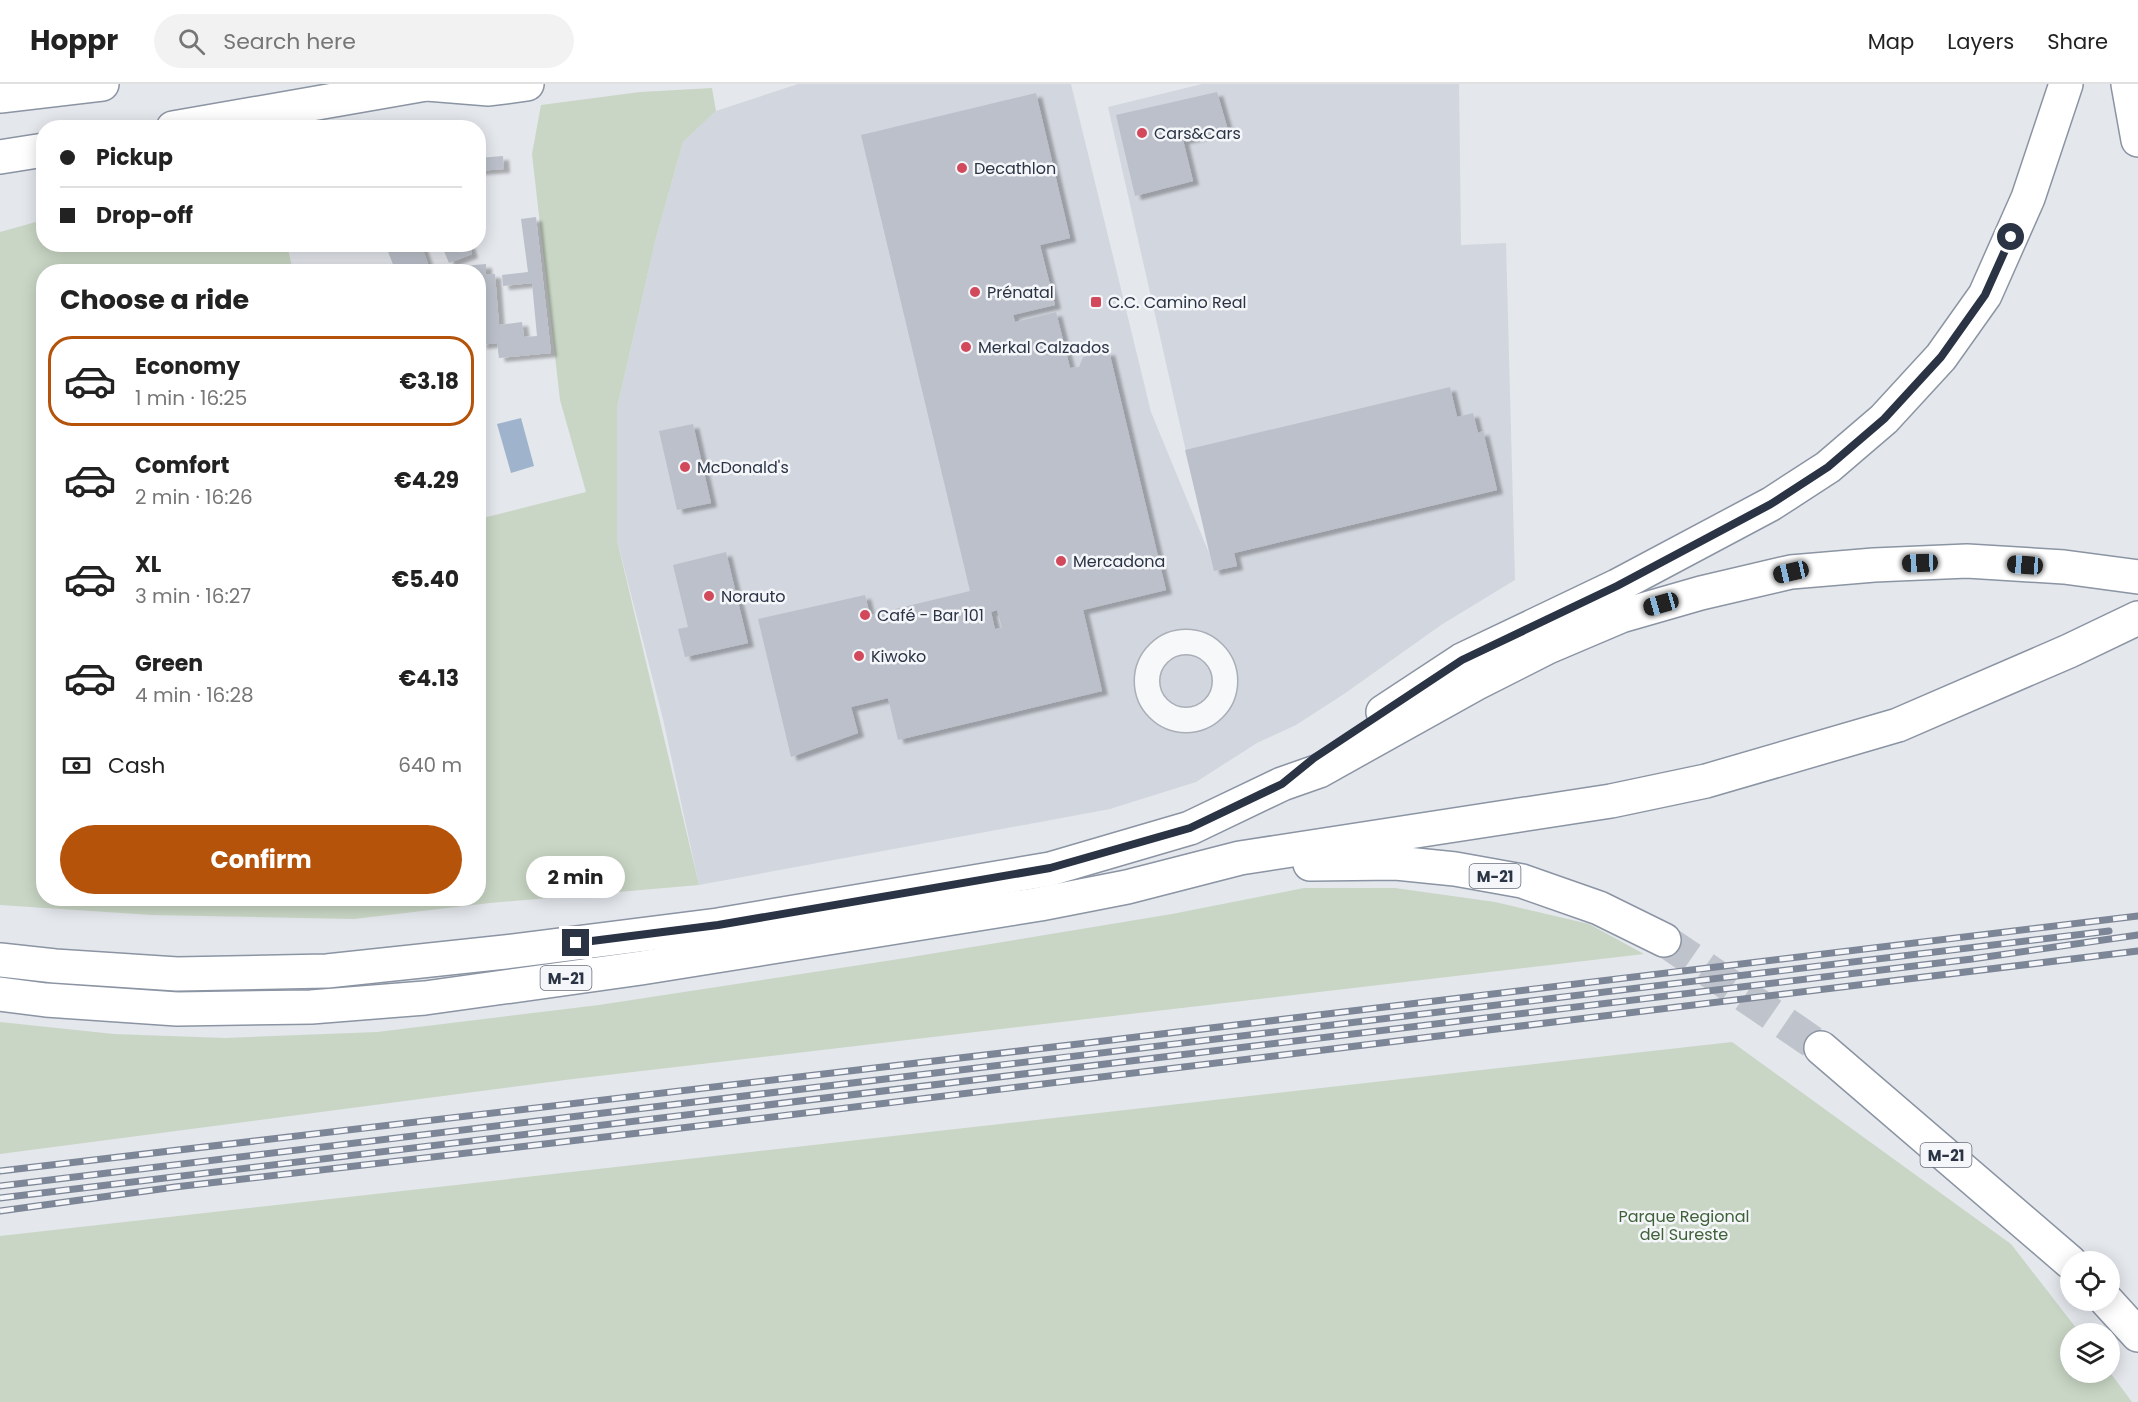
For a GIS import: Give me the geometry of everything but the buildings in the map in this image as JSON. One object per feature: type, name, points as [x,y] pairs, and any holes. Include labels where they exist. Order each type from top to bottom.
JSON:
[{"type":"highway","points":[[0,96],[102,84]]},
{"type":"highway","points":[[219,120],[427,84],[489,89],[527,84]]},
{"type":"highway","points":[[1282,784],[1314,758],[1462,660],[1617,586],[1771,504],[1828,467],[1884,419],[1941,357],[1985,295],[2028,198],[2066,84]]},
{"type":"highway","points":[[2127,84],[2138,140]]},
{"type":"highway","points":[[0,157],[36,151]]},
{"type":"highway","name":"M-21","points":[[0,960],[177,974],[327,971],[505,952],[718,925],[1050,868],[1190,828],[1282,784],[1319,771],[1548,646],[1621,616],[1701,592],[1791,572],[1874,565],[1967,561],[2064,567],[2138,577]]},
{"type":"highway","name":"M-21","points":[[0,994],[46,1000],[177,1009],[310,1007],[425,998],[688,960],[1040,904],[1127,887],[1240,858],[1611,801],[1706,781],[1898,724],[2069,651],[2138,618]]},
{"type":"highway","name":"M-21","points":[[1127,887],[1316,863],[1407,864],[1455,869],[1522,881],[1599,908],[1664,940]]},
{"type":"highway","name":"M-21","points":[[1821,1048],[2060,1253]]},
{"type":"highway","points":[[2116,1311],[2138,1335]]},
{"type":"shaded area","points":[[798,84],[1071,84],[1151,412],[1209,553],[1108,107],[1202,84],[1459,84],[1461,245],[1506,243],[1515,580],[1441,625],[1296,725],[1257,743],[1196,782],[1110,809],[699,885],[663,719],[617,540],[617,408],[656,238],[683,142],[716,111]]},
{"type":"green space","points":[[712,88],[716,111],[683,142],[656,238],[617,408],[617,540],[699,885],[486,903],[486,517],[586,492],[560,400],[532,154],[541,105],[640,92]]},
{"type":"green space","points":[[36,222],[36,252],[289,252],[291,264],[36,264],[36,906],[464,906],[354,919],[152,915],[0,905],[0,232]]},
{"type":"green space","points":[[1304,888],[1395,888],[1495,902],[1589,924],[1644,954],[573,1079],[0,1154],[0,1022],[114,1034],[225,1038],[377,1032],[599,1005],[899,959],[1172,914]]},
{"type":"green space","name":"Parque Regional del Sureste","points":[[1732,1042],[2011,1244],[2060,1307],[2060,1311],[2063,1311],[2072,1323],[2060,1323],[2060,1383],[2118,1383],[2132,1402],[0,1402],[0,1236]]},
{"type":"water","points":[[521,418],[534,466],[511,473],[497,424]]},
{"type":"tunnel","points":[[1664,940],[1821,1048]]},
{"type":"railway","points":[[0,1171],[2138,916]]},
{"type":"railway","points":[[0,1186],[2109,931]]},
{"type":"railway","points":[[0,1198],[1972,959],[2138,935]]},
{"type":"railway","points":[[0,1211],[175,1187],[673,1129],[2138,951]]},
{"type":"place","name":"Cars&Cars","points":[[1142,133]]},
{"type":"place","name":"Decathlon","points":[[962,168]]},
{"type":"place","name":"Prénatal","points":[[975,292]]},
{"type":"place","name":"C.C. Camino Real","points":[[1096,302]]},
{"type":"place","name":"Merkal Calzados","points":[[966,347]]},
{"type":"place","name":"McDonald's","points":[[685,467]]},
{"type":"place","name":"Mercadona","points":[[1061,561]]},
{"type":"place","name":"Norauto","points":[[709,596]]},
{"type":"place","name":"Café - Bar 101","points":[[865,615]]},
{"type":"place","name":"Kiwoko","points":[[859,656]]},
{"type":"route","points":[[576,943],[718,925],[1050,868],[1190,828],[1282,784],[1314,758],[1462,660],[1617,586],[1771,504],[1828,467],[1884,419],[1941,357],[1985,295],[2011,237]]}]
